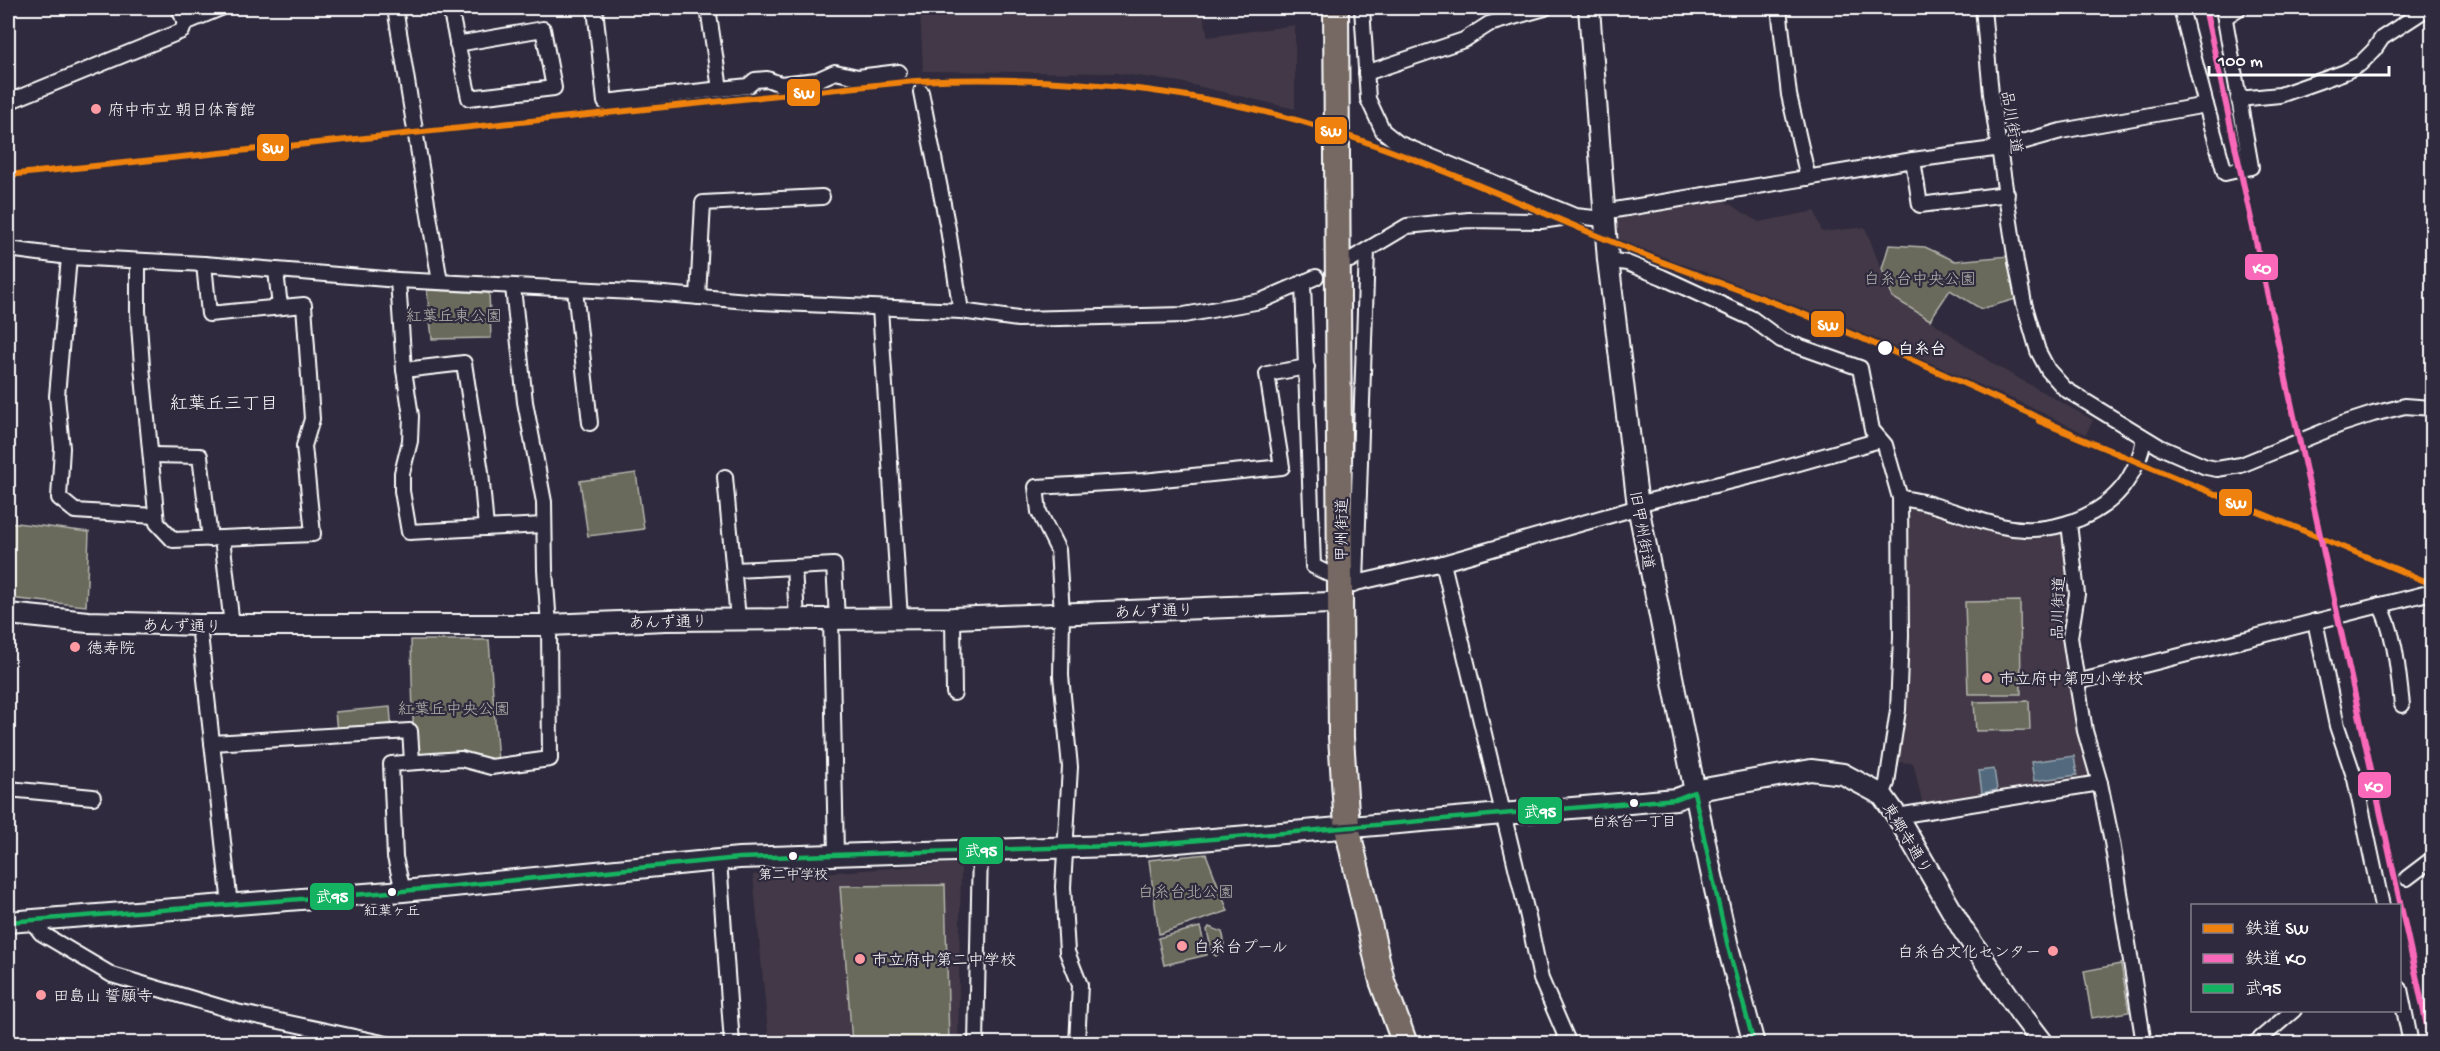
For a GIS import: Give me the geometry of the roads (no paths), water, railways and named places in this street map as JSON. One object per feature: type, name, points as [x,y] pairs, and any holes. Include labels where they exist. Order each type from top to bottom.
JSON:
[{"type":"highway","name":"甲州街道","points":[[1326,8],[1332,159],[1342,828],[1371,983],[1394,1044]]},
{"type":"highway","name":"甲州街道","points":[[1331,120],[1336,8]]},
{"type":"highway","name":"甲州街道","points":[[1342,828],[1382,981],[1405,1044]]},
{"type":"street","points":[[8,102],[182,31],[185,23],[179,8]]},
{"type":"street","points":[[185,23],[221,8]]},
{"type":"street","points":[[395,8],[440,282]]},
{"type":"street","points":[[450,8],[457,44],[469,98],[554,88],[543,29],[457,44]]},
{"type":"street","points":[[595,8],[605,102],[747,86],[755,80],[766,79],[780,84],[817,80],[835,72],[858,77],[899,72]]},
{"type":"street","points":[[708,8],[720,89]]},
{"type":"street","points":[[1362,8],[1368,99],[1383,131],[1398,143],[1575,216]]},
{"type":"street","points":[[1366,73],[1464,40],[1489,24],[1545,8]]},
{"type":"street","name":"旧甲州街道","points":[[1589,8],[1608,260],[1638,506],[1694,792],[1728,947],[1754,1044]]},
{"type":"street","points":[[1779,8],[1789,95],[1808,178]]},
{"type":"street","name":"品川街道","points":[[1983,8],[1991,94],[2001,148],[2016,262],[2032,336],[2048,370],[2065,389],[2138,432],[2143,438],[2206,467],[2226,469],[2373,414],[2405,406],[2433,408]]},
{"type":"street","points":[[2181,8],[2225,173],[2251,167],[2224,12],[2239,8]]},
{"type":"street","points":[[2238,99],[2280,95],[2345,72],[2360,64],[2382,38],[2428,8]]},
{"type":"street","points":[[921,92],[948,229],[960,312]]},
{"type":"street","points":[[1350,260],[1407,226],[1469,220],[1541,221],[1604,215],[1913,160],[2001,148],[2061,132],[2206,105]]},
{"type":"street","points":[[1913,160],[1920,205],[2007,194]]},
{"type":"street","points":[[698,297],[703,203],[822,197]]},
{"type":"street","points":[[8,249],[69,257],[204,264],[399,280],[960,312],[1018,319],[1184,315],[1261,300],[1309,280],[1307,368],[1313,566],[1339,591]]},
{"type":"street","points":[[1339,591],[1367,250]]},
{"type":"street","points":[[69,257],[57,396],[62,448],[59,498],[75,511],[155,516]]},
{"type":"street","points":[[1608,260],[1627,263],[1653,273],[1751,318],[1781,340],[1860,368],[1872,430],[1885,445],[1900,498],[1901,636],[1898,710],[1887,783],[1882,795]]},
{"type":"street","points":[[138,261],[138,311],[157,523],[172,540],[313,534],[304,446],[312,418],[304,305],[209,314],[204,264]]},
{"type":"street","points":[[276,271],[280,307]]},
{"type":"street","points":[[399,280],[404,369],[411,416],[410,441],[402,473],[402,491],[409,532],[543,525]]},
{"type":"street","points":[[403,891],[395,857],[391,764],[461,759],[491,767],[550,759],[549,625],[543,525],[544,501],[525,402],[513,287]]},
{"type":"street","points":[[575,290],[590,423]]},
{"type":"street","points":[[880,308],[900,618]]},
{"type":"street","points":[[404,369],[464,363],[481,472],[486,528]]},
{"type":"street","points":[[1077,1044],[1080,985],[1067,952],[1063,887],[1070,767],[1061,676],[1062,613],[1058,550],[1040,512],[1036,487],[1143,481],[1282,467],[1267,375],[1307,368]]},
{"type":"street","points":[[1900,498],[1941,507],[2012,528],[2027,529],[2069,523],[2098,509],[2119,491],[2139,454],[2143,438]]},
{"type":"street","points":[[1339,591],[1443,563],[1646,502],[1760,474],[1880,440]]},
{"type":"street","points":[[152,455],[200,456],[232,626]]},
{"type":"street","points":[[725,477],[738,619]]},
{"type":"street","name":"品川街道","points":[[2069,523],[2077,594],[2070,637],[2085,731],[2100,783],[2128,933],[2144,1044]]},
{"type":"street","points":[[1443,563],[1541,979],[1569,1044]]},
{"type":"street","points":[[734,570],[834,565],[836,854]]},
{"type":"street","points":[[794,567],[797,619]]},
{"type":"street","name":"あんず通り","points":[[8,614],[88,622],[232,626],[549,625],[738,619],[953,618],[1062,613],[1339,591]]},
{"type":"street","points":[[2077,682],[2433,592]]},
{"type":"street","points":[[2380,605],[2388,620],[2396,657],[2402,705]]},
{"type":"street","points":[[953,618],[954,693]]},
{"type":"street","points":[[2315,621],[2337,726],[2355,779],[2382,904]]},
{"type":"street","points":[[199,625],[230,904]]},
{"type":"street","points":[[212,743],[410,731],[412,761]]},
{"type":"street","name":"東郷寺通り","points":[[8,922],[403,891],[719,860],[836,854],[1143,845],[1676,799],[1694,792],[1779,774],[1811,770],[1843,774],[1882,795],[1898,816],[1963,930],[2038,1042]]},
{"type":"street","points":[[1898,816],[2100,783]]},
{"type":"street","points":[[8,789],[93,797]]},
{"type":"street","points":[[976,1044],[980,850]]},
{"type":"street","points":[[2407,878],[2433,859]]},
{"type":"street","points":[[719,860],[732,1044]]},
{"type":"street","points":[[31,920],[41,933],[112,975],[237,1012],[387,1044]]},
{"type":"street","points":[[2401,993],[2411,1044]]},
{"type":"street","points":[[2254,1044],[2293,1012]]},
{"type":"water","points":[[2074,756],[2077,775],[2034,781],[2031,762]]},
{"type":"water","points":[[1994,769],[1997,790],[1982,793],[1979,771]]},
{"type":"rail line","name":"KO","points":[[2205,8],[2400,904]]},
{"type":"rail line","name":"SW","points":[[8,175],[915,81],[1021,80],[1126,87],[1230,104],[1282,116],[1373,144],[1452,174],[1647,256],[1788,308],[1940,373],[2071,433]]},
{"type":"rail line","name":"SW","points":[[2039,421],[2432,584]]},
{"type":"rail line","name":"KO","points":[[2401,906],[2431,1044]]},
{"type":"place","name":"府中市立 朝日体育館","points":[[96,109]]},
{"type":"place","name":"白糸台","points":[[1885,348]]},
{"type":"place","name":"徳寿院","points":[[75,647]]},
{"type":"place","name":"市立府中第四小学校","points":[[1987,678]]},
{"type":"place","name":"白糸台一丁目","points":[[1634,803]]},
{"type":"place","name":"第二中学校","points":[[793,856]]},
{"type":"place","name":"紅葉ヶ丘","points":[[392,892]]},
{"type":"place","name":"白糸台プール","points":[[1182,946]]},
{"type":"place","name":"白糸台文化センター","points":[[2053,951]]},
{"type":"place","name":"市立府中第二中学校","points":[[860,959]]},
{"type":"place","name":"田島山 誓願寺","points":[[41,995]]},
{"type":"district","name":"紅葉丘三丁目","points":[[224,403]]},
{"type":"park label","name":"白糸台中央公園","points":[[1920,278]]},
{"type":"park label","name":"紅葉丘東公園","points":[[454,315]]},
{"type":"park label","name":"紅葉丘中央公園","points":[[454,708]]},
{"type":"park label","name":"白糸台北公園","points":[[1186,891]]}]
